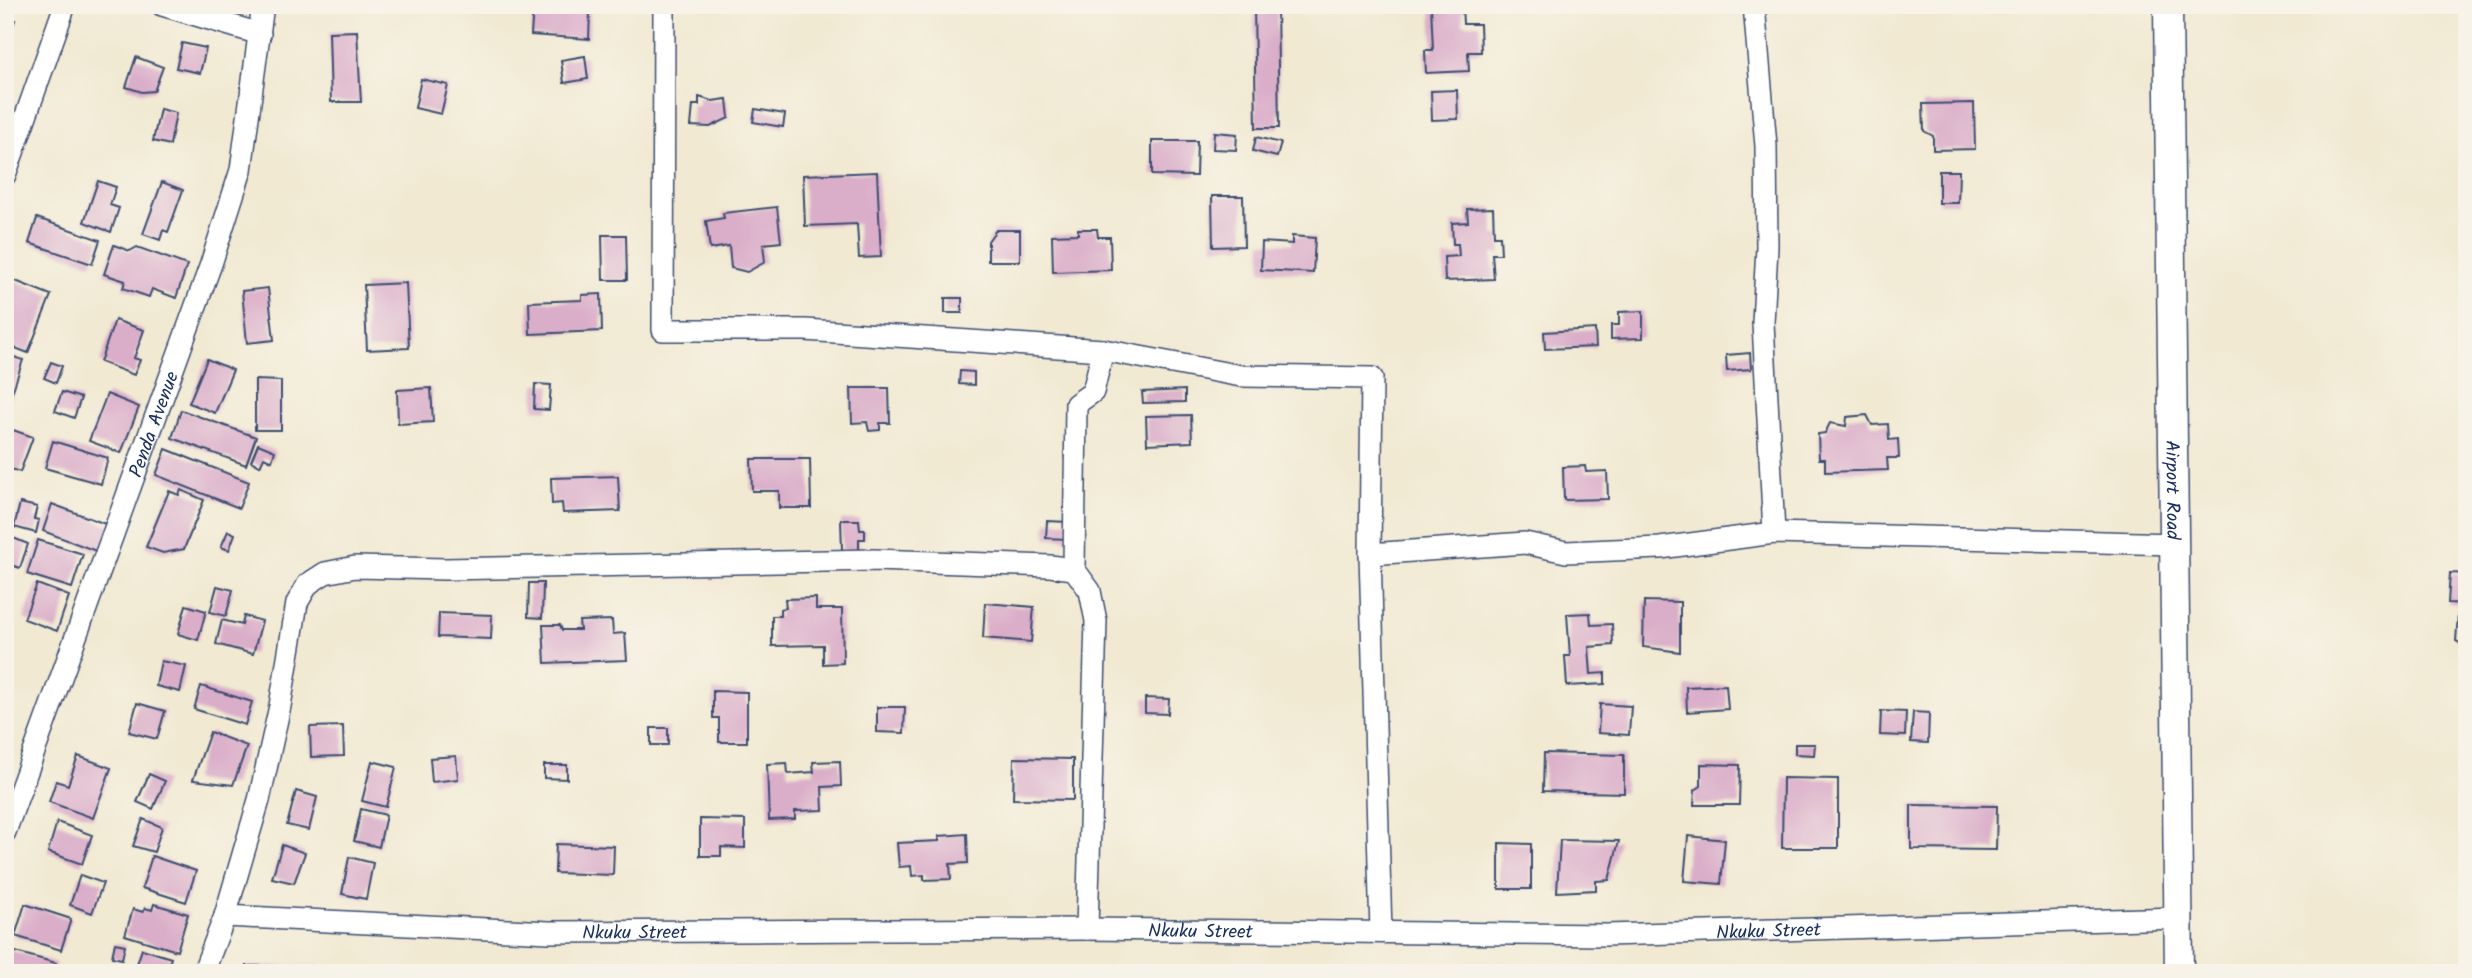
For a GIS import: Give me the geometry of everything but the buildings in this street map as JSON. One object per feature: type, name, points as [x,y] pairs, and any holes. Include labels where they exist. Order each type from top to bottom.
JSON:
[{"type":"street","points":[[5,175],[65,5]]},
{"type":"street","points":[[162,5],[260,34]]},
{"type":"street","name":"Penda Avenue","points":[[5,832],[9,807],[90,601],[219,241],[241,170],[263,5]]},
{"type":"street","points":[[664,5],[663,330],[805,330],[1103,350],[1241,376],[1372,378],[1370,554],[1381,932]]},
{"type":"street","points":[[1754,5],[1766,146],[1767,247],[1763,323],[1774,533]]},
{"type":"street","name":"Airport Road","points":[[2168,5],[2179,973]]},
{"type":"street","points":[[1087,929],[1096,621],[1090,591],[1074,569],[1076,404],[1093,392],[1103,350]]},
{"type":"street","points":[[1370,554],[1525,543],[1566,552],[1660,548],[1774,533],[2174,544]]},
{"type":"street","points":[[203,973],[225,916],[259,800],[280,706],[297,603],[308,584],[325,573],[355,567],[446,569],[874,561],[1074,569]]},
{"type":"street","name":"Nkuku Street","points":[[225,916],[549,932],[1087,929],[1607,935],[2178,918]]}]
